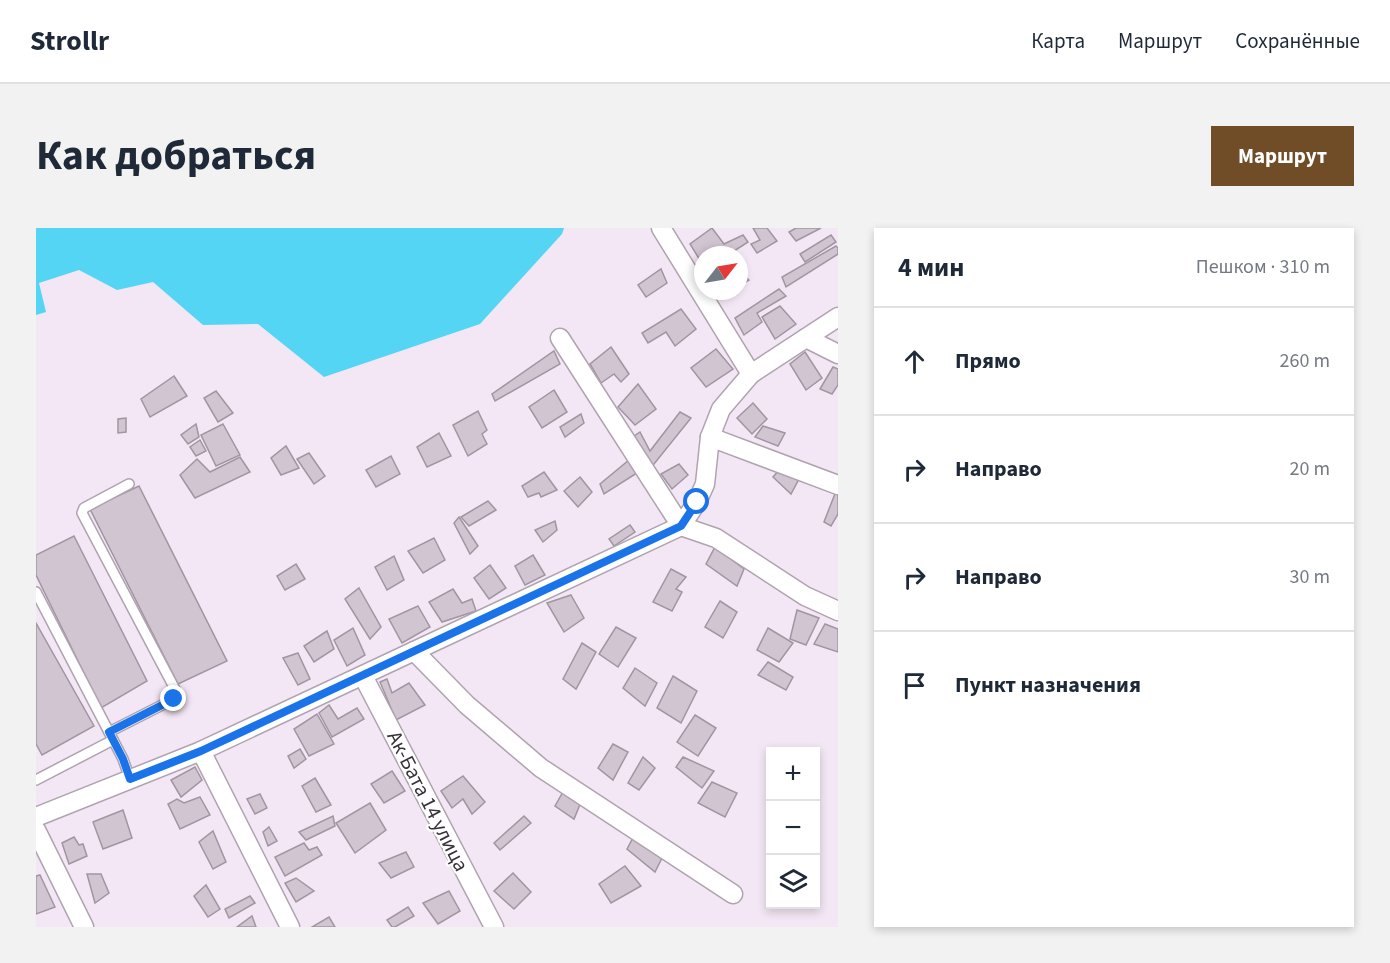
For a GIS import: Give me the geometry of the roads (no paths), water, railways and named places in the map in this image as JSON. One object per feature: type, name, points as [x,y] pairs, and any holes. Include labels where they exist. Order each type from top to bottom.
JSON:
[{"type":"street","points":[[661,228],[751,374]]},
{"type":"street","points":[[36,817],[201,751],[681,526],[697,502],[705,484],[710,437],[721,409],[751,374],[838,317]]},
{"type":"street","points":[[560,338],[681,526],[716,538],[805,596],[838,611]]},
{"type":"street","points":[[806,338],[838,354]]},
{"type":"street","points":[[710,437],[838,485]]},
{"type":"street","points":[[414,651],[467,705],[541,768],[734,894]]},
{"type":"street","name":"Ак-Бата 14 улица","points":[[363,675],[494,927]]},
{"type":"street","points":[[201,751],[290,927]]},
{"type":"street","points":[[36,831],[84,927]]},
{"type":"lane","points":[[36,779],[176,697],[177,693],[82,513],[84,508],[129,484]]},
{"type":"lane","points":[[36,592],[123,759],[130,779]]},
{"type":"water","points":[[36,228],[564,228],[562,234],[480,324],[324,377],[258,324],[203,325],[153,282],[117,290],[79,270],[39,283],[46,312],[36,315]]}]
